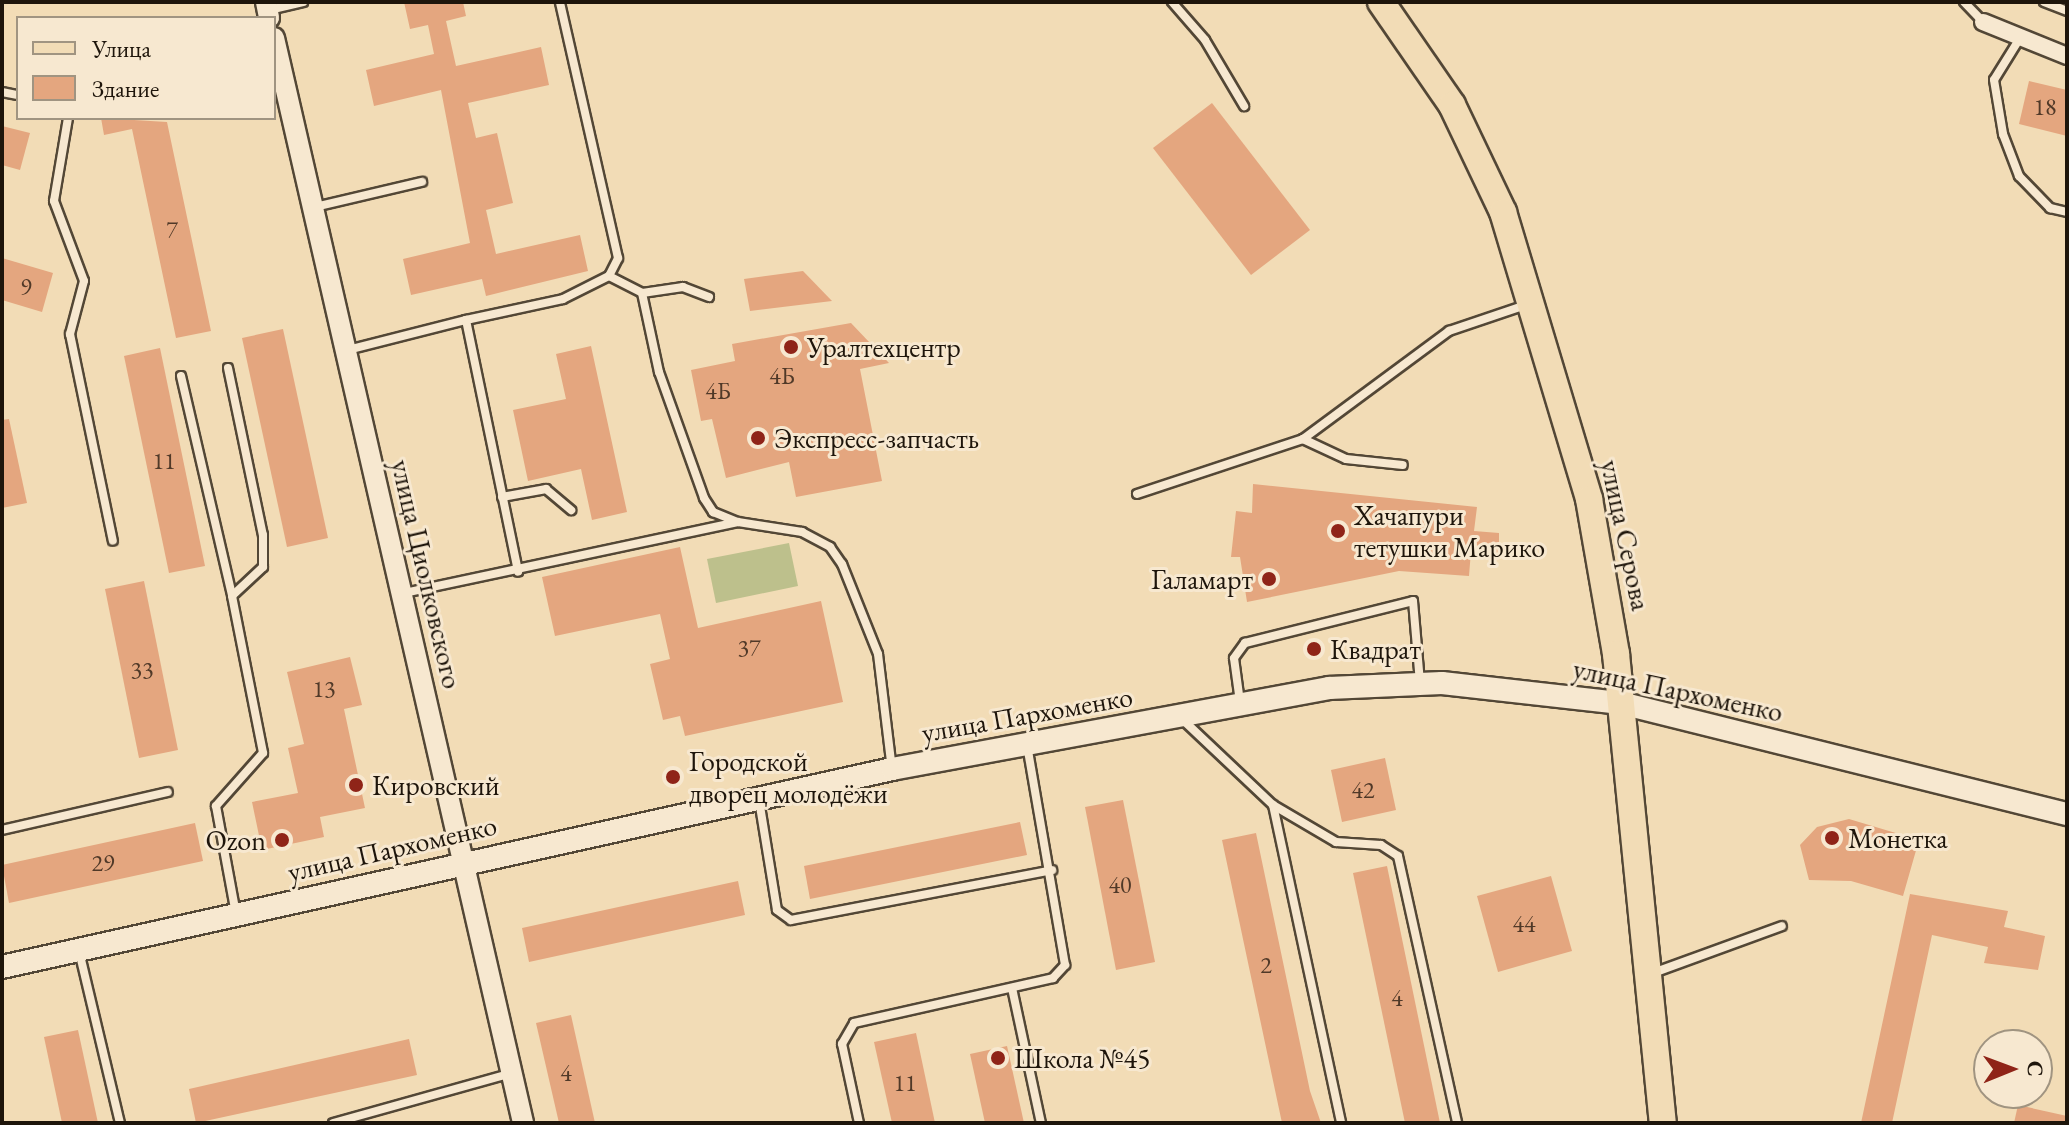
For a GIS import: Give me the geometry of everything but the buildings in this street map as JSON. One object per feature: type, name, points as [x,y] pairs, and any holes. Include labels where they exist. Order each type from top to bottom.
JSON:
[{"type":"main road","name":"улица Серова","points":[[1381,2],[1452,105],[1503,212],[1535,303],[1589,499],[1621,703],[1663,1123]]},
{"type":"main road","name":"улица Пархоменко","points":[[2,967],[892,769],[1329,688],[1420,683],[1621,703],[2067,814]]},
{"type":"street","points":[[1983,22],[2067,56]]},
{"type":"street","name":"улица Циолковского","points":[[276,46],[523,1123]]},
{"type":"lane","points":[[268,10],[303,2]]},
{"type":"lane","points":[[346,351],[563,299],[609,276],[618,258],[614,223],[560,2]]},
{"type":"lane","points":[[1172,2],[1205,40],[1244,106]]},
{"type":"lane","points":[[1964,2],[1983,22]]},
{"type":"lane","points":[[2044,2],[2067,11]]},
{"type":"lane","points":[[2021,37],[1994,80],[2003,134],[2019,176],[2050,208],[2067,212]]},
{"type":"lane","points":[[68,120],[54,201],[84,281],[70,334],[113,541]]},
{"type":"lane","points":[[314,207],[422,182]]},
{"type":"lane","points":[[609,276],[642,293],[683,287],[709,297]]},
{"type":"lane","points":[[642,293],[659,372],[704,498],[713,512],[738,522],[802,532],[830,547],[842,564],[878,654],[892,769]]},
{"type":"lane","points":[[1137,494],[1303,439],[1449,331],[1535,303]]},
{"type":"lane","points":[[466,320],[518,572]]},
{"type":"lane","points":[[228,368],[263,535],[263,567],[232,596]]},
{"type":"lane","points":[[181,376],[232,596],[263,753],[216,806],[236,914]]},
{"type":"lane","points":[[1303,439],[1346,459],[1403,465]]},
{"type":"lane","points":[[502,497],[546,489],[571,510]]},
{"type":"lane","points":[[403,594],[518,572],[738,522]]},
{"type":"lane","points":[[1241,705],[1234,658],[1245,643],[1413,601],[1420,683]]},
{"type":"lane","points":[[1180,716],[1273,805],[1336,842],[1388,847],[1402,863],[1457,1123]]},
{"type":"lane","points":[[859,1123],[842,1044],[854,1023],[1053,978],[1065,965],[1052,870],[1027,742]]},
{"type":"lane","points":[[2,830],[168,792]]},
{"type":"lane","points":[[759,799],[777,910],[791,920],[1052,870]]},
{"type":"lane","points":[[1273,805],[1341,1123]]},
{"type":"lane","points":[[1648,974],[1782,926]]},
{"type":"lane","points":[[79,950],[120,1123]]},
{"type":"lane","points":[[1012,988],[1041,1123]]},
{"type":"lane","points":[[333,1123],[513,1073]]},
{"type":"green space","points":[[789,543],[798,586],[716,603],[707,559]]},
{"type":"place","name":"Уралтехцентр","points":[[791,347]]},
{"type":"place","name":"Экспресс-запчасть","points":[[758,438]]},
{"type":"place","name":"Хачапури тетушки Марико","points":[[1338,531]]},
{"type":"place","name":"Галамарт","points":[[1269,579]]},
{"type":"place","name":"Квадрат","points":[[1314,649]]},
{"type":"place","name":"Городской дворец молодёжи","points":[[673,777]]},
{"type":"place","name":"Кировский","points":[[356,785]]},
{"type":"place","name":"Монетка","points":[[1832,838]]},
{"type":"place","name":"Ozon","points":[[282,840]]},
{"type":"place","name":"Школа №45","points":[[998,1058]]}]
